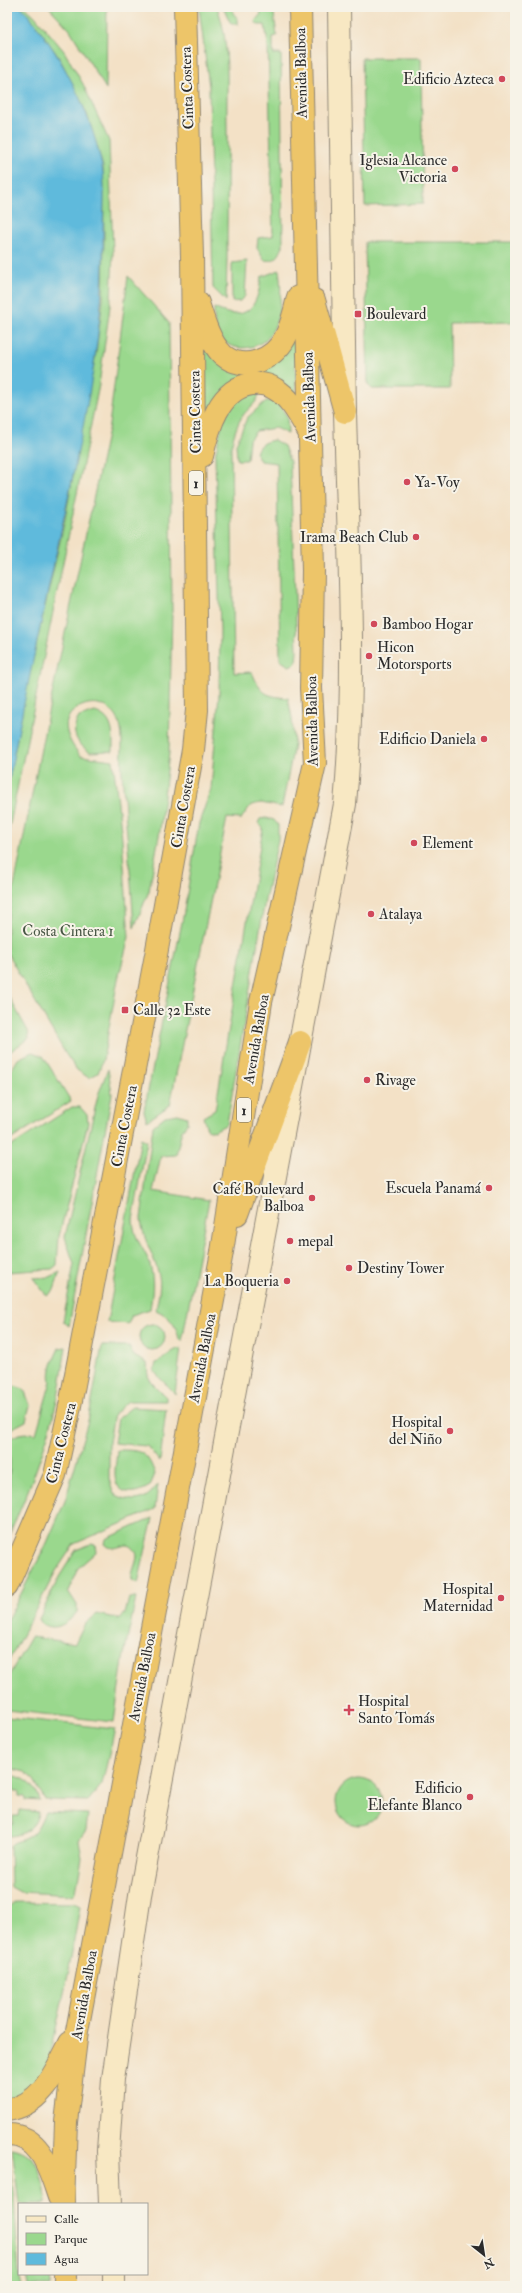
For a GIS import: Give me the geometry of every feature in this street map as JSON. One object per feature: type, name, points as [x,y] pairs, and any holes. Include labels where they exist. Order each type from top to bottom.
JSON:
[{"type":"highway","name":"Cinta Costera","points":[[7,1586],[55,1475],[68,1416],[156,955],[193,750],[197,710],[196,480],[193,282],[185,7]]},
{"type":"highway","name":"Avenida Balboa","points":[[62,2203],[66,2122],[77,2031],[222,1252],[261,1002],[315,763],[311,688],[313,571],[304,268],[300,7]]},
{"type":"highway","points":[[193,282],[202,314],[216,347],[224,356],[234,361],[252,363],[273,354],[285,339],[291,325],[304,268]]},
{"type":"highway","points":[[304,268],[345,412]]},
{"type":"highway","points":[[196,480],[205,444],[218,408],[238,389],[258,384],[275,389],[294,407],[310,433]]},
{"type":"highway","points":[[222,1252],[300,1042]]},
{"type":"highway","points":[[7,2110],[19,2108],[33,2100],[46,2087],[77,2031]]},
{"type":"highway","points":[[7,2135],[28,2140],[37,2147],[47,2165],[62,2203]]},
{"type":"highway","points":[[65,2275],[65,2286]]},
{"type":"main road","points":[[110,2203],[108,2151],[113,2079],[140,1895],[345,804],[348,772],[351,590],[345,412],[339,7]]},
{"type":"main road","points":[[114,2275],[114,2286]]},
{"type":"green space","points":[[21,7],[25,7],[34,15],[64,51],[83,84],[109,141],[113,252],[111,299],[99,385],[7,839],[7,791],[26,690],[65,519],[96,353],[103,299],[103,167],[87,114],[60,59],[35,23]]},
{"type":"green space","points":[[49,7],[107,7],[106,89],[70,30]]},
{"type":"green space","points":[[199,7],[217,7],[226,51],[226,301],[213,288],[209,87]]},
{"type":"green space","points":[[223,7],[233,7],[233,13],[238,19],[238,24],[231,24]]},
{"type":"green space","points":[[260,7],[273,7],[277,36],[273,37],[273,54],[281,54],[283,246],[276,258],[271,260],[264,260],[257,248],[258,238],[273,236],[268,45],[265,25],[258,25],[255,21],[261,14]]},
{"type":"green space","points":[[362,58],[421,58],[423,204],[365,206]]},
{"type":"green space","points":[[365,242],[515,242],[515,322],[449,323],[450,389],[372,389],[368,385]]},
{"type":"green space","points":[[247,261],[245,296],[240,301],[232,302],[232,263]]},
{"type":"green space","points":[[279,270],[281,295],[279,313],[269,336],[257,345],[249,347],[234,347],[227,344],[221,339],[217,332],[214,308],[234,314],[242,313],[248,310],[253,305],[257,297],[261,277]]},
{"type":"green space","name":"Costa Cintera 1","points":[[128,276],[169,323],[172,611],[169,753],[160,830],[149,891],[134,928],[122,773],[122,736],[119,722],[112,711],[103,705],[98,704],[87,704],[81,706],[70,714],[67,720],[67,733],[81,756],[113,760],[122,838],[129,937],[118,979],[103,1060],[98,1073],[89,1078],[77,1070],[67,1056],[7,953],[7,923],[47,718],[109,425]]},
{"type":"green space","points":[[295,328],[296,397],[279,382],[204,415],[203,346],[243,367]]},
{"type":"green space","points":[[259,394],[255,402],[239,421],[231,447],[234,673],[252,672],[258,685],[269,695],[288,698],[292,718],[294,745],[282,807],[261,803],[251,805],[241,819],[227,818],[170,1105],[147,1121],[144,1111],[183,917],[199,823],[211,789],[219,694],[220,630],[215,456],[222,423],[228,411],[241,396]]},
{"type":"green space","points":[[266,401],[276,401],[287,416],[288,434],[275,428],[256,431],[249,440],[247,460],[237,460],[236,444],[247,418]]},
{"type":"green space","points":[[274,440],[284,446],[290,462],[297,650],[296,663],[289,666],[280,660],[277,463],[260,461],[256,453],[265,442]]},
{"type":"green space","points":[[95,712],[106,718],[109,722],[113,739],[113,751],[90,752],[81,745],[76,737],[75,728],[79,717]]},
{"type":"green space","points":[[266,818],[274,820],[278,825],[278,840],[265,900],[227,1124],[214,1131],[207,1129],[203,1117],[215,1110],[263,828],[258,823],[260,819]]},
{"type":"green space","points":[[7,993],[28,1031],[29,1038],[7,1054]]},
{"type":"green space","points":[[32,1052],[43,1056],[71,1101],[7,1142],[7,1077],[18,1059]]},
{"type":"green space","points":[[108,1069],[112,1094],[69,1326],[63,1321],[74,1264],[65,1237],[98,1095]]},
{"type":"green space","points":[[72,1107],[80,1107],[87,1115],[88,1123],[59,1236],[57,1265],[52,1269],[7,1272],[7,1149]]},
{"type":"green space","points":[[178,1114],[187,1117],[187,1124],[182,1130],[176,1155],[161,1156],[153,1191],[209,1200],[182,1341],[179,1339],[176,1329],[171,1321],[165,1315],[156,1310],[160,1281],[156,1265],[143,1232],[141,1218],[153,1126],[165,1116]]},
{"type":"green space","points":[[141,1138],[147,1141],[133,1220],[136,1235],[150,1264],[152,1289],[150,1309],[132,1315],[128,1324],[107,1322]]},
{"type":"green space","points":[[60,1272],[54,1290],[47,1296],[33,1278],[50,1277]]},
{"type":"green space","points":[[152,1324],[161,1328],[165,1337],[161,1346],[152,1350],[143,1346],[139,1337],[143,1328]]},
{"type":"green space","points":[[102,1346],[129,1346],[134,1356],[147,1363],[148,1376],[152,1383],[166,1397],[166,1401],[128,1401],[114,1414],[109,1442],[109,1479],[114,1494],[128,1499],[139,1500],[149,1495],[158,1484],[155,1509],[74,1544],[56,1571],[7,1664],[7,1621],[46,1545],[65,1501],[89,1417]]},
{"type":"green space","points":[[66,1347],[53,1419],[29,1489],[7,1540],[10,1462],[7,1442],[20,1434],[36,1434],[51,1381],[50,1372],[52,1364],[59,1348]]},
{"type":"green space","points":[[181,1348],[175,1394],[154,1370],[156,1363]]},
{"type":"green space","points":[[7,1384],[24,1389],[30,1405],[26,1421],[7,1431]]},
{"type":"green space","points":[[132,1407],[166,1409],[160,1462],[147,1446],[114,1443],[118,1418]]},
{"type":"green space","points":[[117,1450],[137,1451],[149,1460],[155,1474],[150,1486],[132,1492],[121,1490],[116,1480],[115,1472]]},
{"type":"green space","points":[[153,1518],[138,1583],[132,1580],[137,1556],[134,1549],[128,1545],[116,1548],[109,1547],[105,1544],[106,1539]]},
{"type":"green space","points":[[91,1544],[95,1545],[96,1552],[78,1568],[68,1591],[77,1605],[77,1612],[66,1623],[57,1627],[42,1624],[39,1619],[59,1577],[76,1550]]},
{"type":"green space","points":[[129,1598],[136,1598],[123,1660],[114,1722],[7,1710],[7,1679],[31,1637],[75,1643],[84,1625],[97,1614],[119,1619],[125,1614]]},
{"type":"green space","points":[[7,1717],[115,1729],[102,1784],[89,1801],[45,1800],[34,1780],[25,1772],[9,1768],[11,1756],[7,1746]]},
{"type":"green space","points":[[10,1775],[25,1780],[33,1786],[40,1801],[25,1800],[25,1797],[19,1796],[19,1791],[14,1791],[13,1784],[10,1783]]},
{"type":"green space","points":[[354,1779],[364,1779],[372,1783],[378,1789],[382,1797],[382,1807],[378,1815],[372,1821],[364,1825],[354,1825],[346,1821],[340,1815],[336,1807],[336,1797],[340,1789],[346,1783]]},
{"type":"green space","points":[[20,1810],[38,1812],[35,1822],[28,1830],[14,1836],[9,1836],[8,1823],[13,1824],[13,1816],[19,1816]]},
{"type":"green space","points":[[45,1812],[88,1814],[86,1830],[79,1840],[82,1858],[76,1892],[73,1895],[20,1892],[11,1887],[10,1846],[32,1834],[37,1828]]},
{"type":"green space","points":[[16,1902],[74,1903],[80,1906],[68,1975],[49,2061],[41,2078],[26,2095],[7,2101],[8,1907]]},
{"type":"green space","points":[[12,2148],[29,2155],[35,2161],[39,2168],[44,2185],[46,2203],[19,2203]]},
{"type":"green space","points":[[7,2149],[14,2199],[18,2275],[22,2286],[7,2286]]},
{"type":"green space","points":[[26,2275],[50,2275],[51,2286],[28,2286]]},
{"type":"water","points":[[7,7],[21,7],[48,42],[72,81],[90,123],[97,144],[102,166],[104,191],[102,294],[96,352],[81,437],[31,669],[7,791]]},
{"type":"place","name":"Edificio Azteca","points":[[502,79]]},
{"type":"place","name":"Iglesia Alcance Victoria","points":[[455,169]]},
{"type":"place","name":"Boulevard","points":[[358,314]]},
{"type":"place","name":"Ya-Voy","points":[[407,482]]},
{"type":"place","name":"Irama Beach Club","points":[[416,537]]},
{"type":"place","name":"Bamboo Hogar","points":[[374,624]]},
{"type":"place","name":"Hicon Motorsports","points":[[369,656]]},
{"type":"place","name":"Edificio Daniela","points":[[484,739]]},
{"type":"place","name":"Element","points":[[414,843]]},
{"type":"place","name":"Atalaya","points":[[371,914]]},
{"type":"place","name":"Calle 32 Este","points":[[125,1010]]},
{"type":"place","name":"Rivage","points":[[367,1080]]},
{"type":"place","name":"Escuela Panamá","points":[[489,1188]]},
{"type":"place","name":"Café Boulevard Balboa","points":[[312,1198]]},
{"type":"place","name":"mepal","points":[[290,1241]]},
{"type":"place","name":"Destiny Tower","points":[[349,1268]]},
{"type":"place","name":"La Boqueria","points":[[287,1281]]},
{"type":"place","name":"Hospital del Niño","points":[[450,1431]]},
{"type":"place","name":"Hospital Maternidad","points":[[501,1598]]},
{"type":"place","name":"Hospital Santo Tomás","points":[[349,1710]]},
{"type":"place","name":"Edificio Elefante Blanco","points":[[470,1797]]}]
